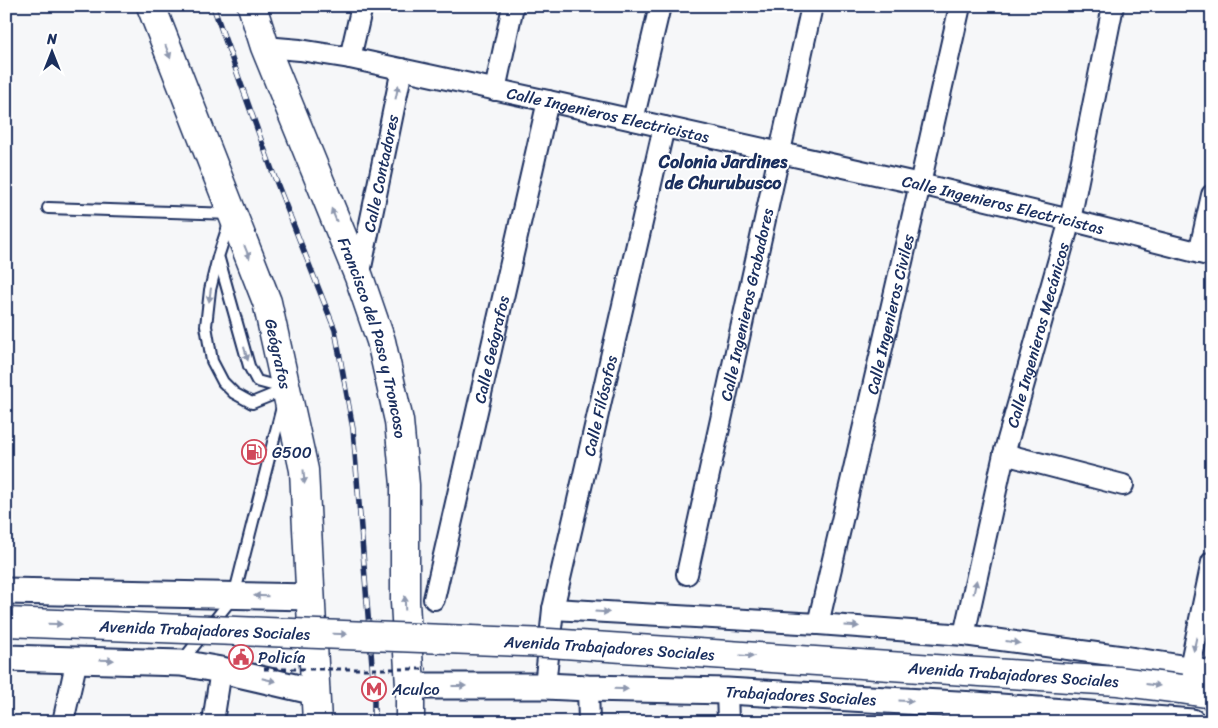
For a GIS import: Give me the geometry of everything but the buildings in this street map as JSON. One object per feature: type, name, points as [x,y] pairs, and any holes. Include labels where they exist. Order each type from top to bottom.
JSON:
[{"type":"main road","name":"Geógrafos","points":[[151,6],[267,302],[304,470],[318,722]]},
{"type":"main road","name":"Francisco del Paso y Troncoso","points":[[252,6],[266,47],[359,277],[381,341],[399,421],[405,485],[405,602],[419,678]]},
{"type":"main road","name":"Avenida Trabajadores Sociales","points":[[6,622],[549,643],[1118,681],[1185,678],[1212,694]]},
{"type":"main road","points":[[410,722],[419,678]]},
{"type":"street","points":[[350,58],[362,6]]},
{"type":"street","points":[[495,90],[514,6]]},
{"type":"street","points":[[633,120],[660,6]]},
{"type":"street","name":"Calle Ingenieros Grabadores","points":[[688,574],[812,6]]},
{"type":"street","name":"Calle Ingenieros Civiles","points":[[818,624],[960,6]]},
{"type":"street","name":"Calle Ingenieros Mecánicos","points":[[964,635],[1004,454],[1070,220],[1113,6]]},
{"type":"street","name":"Calle Ingenieros Electricistas","points":[[266,47],[300,50],[402,68],[920,184],[1205,254]]},
{"type":"street","name":"Calle Contadores","points":[[359,277],[402,68]]},
{"type":"street","name":"Calle Geógrafos","points":[[434,599],[548,101]]},
{"type":"street","name":"Calle Filósofos","points":[[545,686],[553,609],[664,126]]},
{"type":"street","points":[[1205,254],[1212,195]]},
{"type":"street","points":[[1004,454],[1123,485]]},
{"type":"street","points":[[1185,678],[1212,562]]},
{"type":"street","name":"Avenida Trabajadores Sociales","points":[[6,591],[310,598]]},
{"type":"street","points":[[553,609],[818,624],[964,635],[1116,656],[1185,678],[1212,672]]},
{"type":"street","points":[[6,658],[181,663],[221,670],[316,692]]},
{"type":"street","points":[[63,722],[77,659]]},
{"type":"street","points":[[213,722],[221,670]]},
{"type":"street","name":"Trabajadores Sociales","points":[[419,678],[588,688],[727,691],[981,713],[1192,722]]},
{"type":"street","points":[[588,688],[589,722]]},
{"type":"street","points":[[727,691],[728,722]]},
{"type":"lane","points":[[48,208],[232,214],[210,290],[206,326],[212,361],[223,382],[234,393],[252,403],[286,389]]},
{"type":"lane","points":[[218,257],[249,366],[257,381],[286,389]]},
{"type":"lane","points":[[181,663],[234,596],[286,389]]},
{"type":"path","points":[[264,669],[419,678]]},
{"type":"railway","points":[[213,6],[273,173],[335,330],[353,429],[374,689],[374,722]]},
{"type":"place","name":"G500","points":[[254,452]]},
{"type":"place","name":"Policía","points":[[241,657]]},
{"type":"place","name":"Aculco","points":[[374,689]]},
{"type":"district","name":"Colonia Jardines de Churubusco","points":[[723,172]]}]
